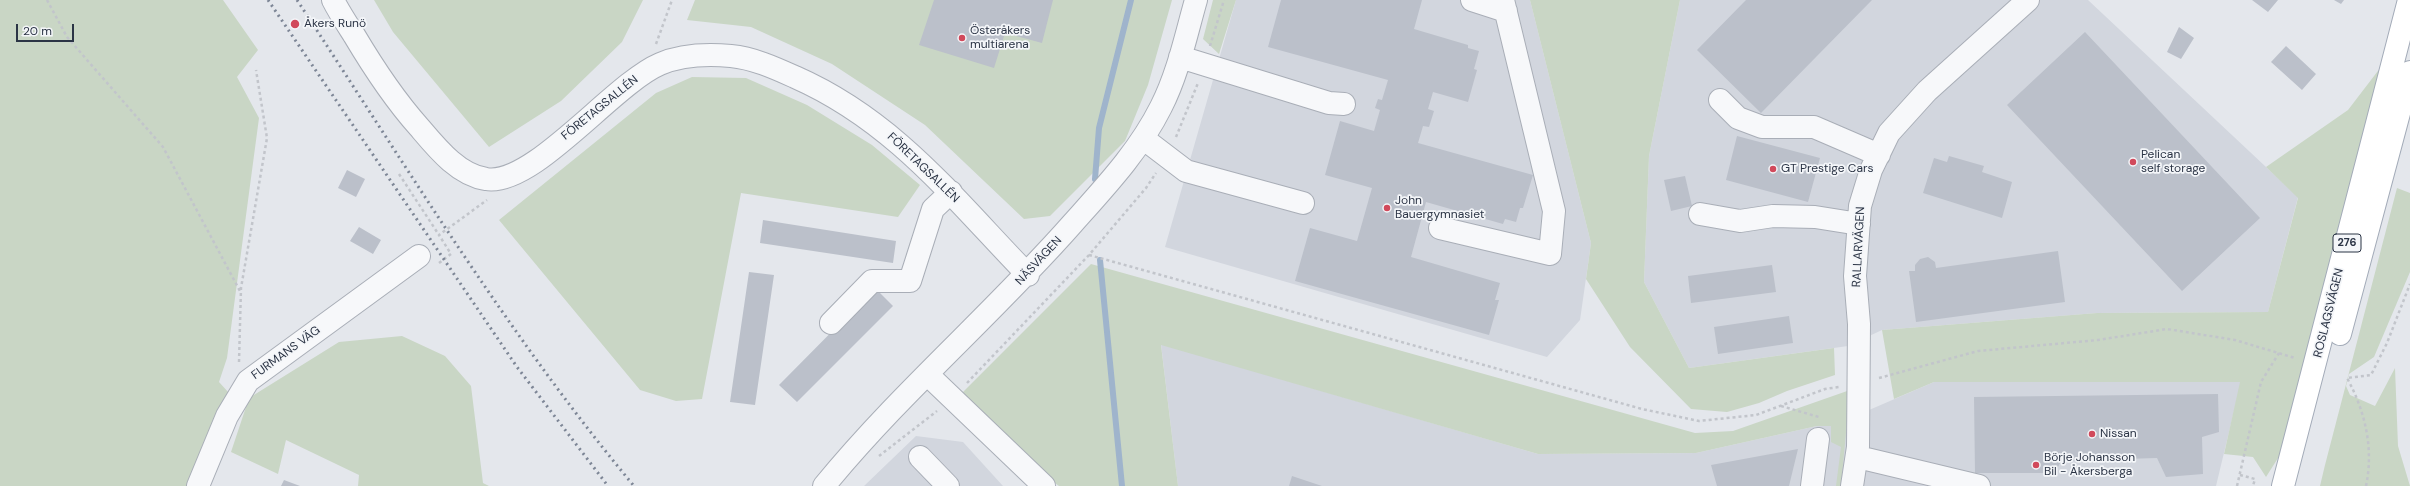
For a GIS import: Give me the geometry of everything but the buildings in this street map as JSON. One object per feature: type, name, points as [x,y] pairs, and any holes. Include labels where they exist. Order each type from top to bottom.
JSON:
[{"type":"main road","name":"ROSLAGSVÄGEN","points":[[2283,486],[2409,0]]},
{"type":"main road","name":"ROSLAGSVÄGEN","points":[[2299,486],[2410,72]]},
{"type":"street","points":[[333,0],[372,65],[413,120],[434,145],[461,168],[480,178],[495,180]]},
{"type":"street","name":"NÄSVÄGEN","points":[[824,486],[891,410],[1028,275],[1125,164],[1144,139],[1162,106],[1180,57],[1196,0]]},
{"type":"street","points":[[1440,228],[1550,254],[1554,211],[1505,6],[1472,0]]},
{"type":"street","name":"RALLARVÄGEN","points":[[1852,486],[1858,457],[1859,324],[1855,276],[1860,206],[1871,170],[1889,133],[1927,91],[2028,0]]},
{"type":"street","name":"FÖRETAGSALLÉN","points":[[495,180],[510,176],[538,159],[635,78],[660,64],[707,55],[733,56],[778,70],[839,98],[869,119],[899,142],[951,192],[1028,275]]},
{"type":"street","points":[[1180,57],[1329,103],[1344,104]]},
{"type":"street","points":[[1720,100],[1738,118],[1762,127],[1814,127],[1878,155]]},
{"type":"street","points":[[1144,139],[1186,171],[1303,203]]},
{"type":"street","points":[[831,323],[872,280],[910,281],[933,209],[951,192]]},
{"type":"street","points":[[1700,214],[1740,221],[1773,216],[1815,218],[1859,224]]},
{"type":"street","name":"FURMANS VÄG","points":[[198,486],[227,416],[248,381],[419,256]]},
{"type":"street","points":[[927,374],[1032,482]]},
{"type":"street","points":[[1812,486],[1818,439]]},
{"type":"street","points":[[920,457],[948,486]]},
{"type":"street","points":[[1858,457],[1979,486]]},
{"type":"path","points":[[47,0],[67,37],[163,147],[241,293]]},
{"type":"path","points":[[660,64],[655,42],[672,0]]},
{"type":"path","points":[[248,381],[239,362],[241,293],[267,138],[256,70]]},
{"type":"path","points":[[399,174],[451,254],[428,270],[419,256]]},
{"type":"path","points":[[439,235],[491,197],[495,180]]},
{"type":"path","points":[[1089,255],[1642,410],[1699,421],[1756,415],[1825,390],[1858,383]]},
{"type":"path","points":[[2366,486],[2368,436],[2359,400],[2347,378],[2371,375],[2387,343],[2410,284]]},
{"type":"path","points":[[1876,371],[1877,378],[1978,351],[2098,340],[2168,330],[2235,340],[2298,359]]},
{"type":"path","points":[[2237,486],[2261,382],[2280,354]]},
{"type":"path","points":[[2240,475],[2255,479],[2253,486]]},
{"type":"shaded area","points":[[1236,0],[1530,0],[1591,243],[1580,320],[1547,357],[1165,247]]},
{"type":"shaded area","points":[[1680,0],[2088,0],[2298,197],[2268,312],[2097,313],[1882,330],[1848,346],[1689,368],[1644,282],[1649,156]]},
{"type":"shaded area","points":[[1161,344],[1538,454],[1696,453],[1817,426],[1832,426],[1934,382],[2241,382],[2216,486],[1178,486]]},
{"type":"shaded area","points":[[916,436],[963,442],[1003,486],[864,486]]},
{"type":"green space","points":[[0,0],[223,0],[258,50],[237,77],[259,118],[227,358],[219,382],[229,393],[188,486],[0,486]]},
{"type":"green space","points":[[374,0],[643,0],[622,42],[561,101],[489,147],[393,32]]},
{"type":"green space","points":[[695,0],[1172,0],[1148,85],[1125,141],[1050,216],[1024,219],[925,125],[832,64],[751,27],[687,20]]},
{"type":"green space","points":[[1213,0],[1236,0],[1219,54],[1203,39]]},
{"type":"green space","points":[[1530,0],[1680,0],[1649,156],[1644,282],[1689,368],[1834,348],[1835,375],[1787,391],[1759,403],[1727,412],[1691,409],[1630,347],[1586,279],[1591,243]]},
{"type":"green space","points":[[2384,63],[2285,447],[2266,477],[2253,457],[2224,454],[2240,382],[1934,382],[1894,399],[1882,330],[2097,313],[2268,312],[2298,198],[2266,167],[2348,110]]},
{"type":"green space","points":[[692,77],[746,78],[807,105],[872,145],[920,185],[898,217],[741,193],[702,399],[676,401],[640,390],[499,220],[656,93]]},
{"type":"green space","points":[[2397,188],[2410,193],[2410,272],[2374,357],[2349,374],[2346,386],[2350,395],[2375,406],[2395,368],[2398,446],[2410,486],[2320,486],[2325,465]]},
{"type":"green space","points":[[1091,264],[1695,433],[1733,431],[1850,390],[1841,486],[1836,486],[1841,447],[1831,442],[1831,426],[1817,426],[1696,453],[1538,454],[1161,345],[1178,486],[1059,486],[1032,466],[961,394]]},
{"type":"green space","points":[[402,336],[445,356],[471,386],[483,483],[489,486],[358,486],[359,475],[286,440],[278,474],[231,452],[249,398],[339,342]]},
{"type":"waterway","points":[[1095,179],[1099,128],[1131,0]]},
{"type":"waterway","points":[[1100,260],[1122,486]]},
{"type":"railway","points":[[268,0],[517,367],[608,486]]},
{"type":"railway","points":[[297,0],[500,309],[543,369],[634,486]]},
{"type":"place","name":"Åkers Runö","points":[[295,24]]},
{"type":"place","name":"Österåkers multiarena","points":[[962,38]]},
{"type":"place","name":"Pelican self storage","points":[[2133,162]]},
{"type":"place","name":"GT Prestige Cars","points":[[1773,169]]},
{"type":"place","name":"John Bauergymnasiet","points":[[1387,208]]},
{"type":"place","name":"Nissan","points":[[2092,434]]},
{"type":"place","name":"Börje Johansson Bil - Åkersberga","points":[[2036,465]]}]
